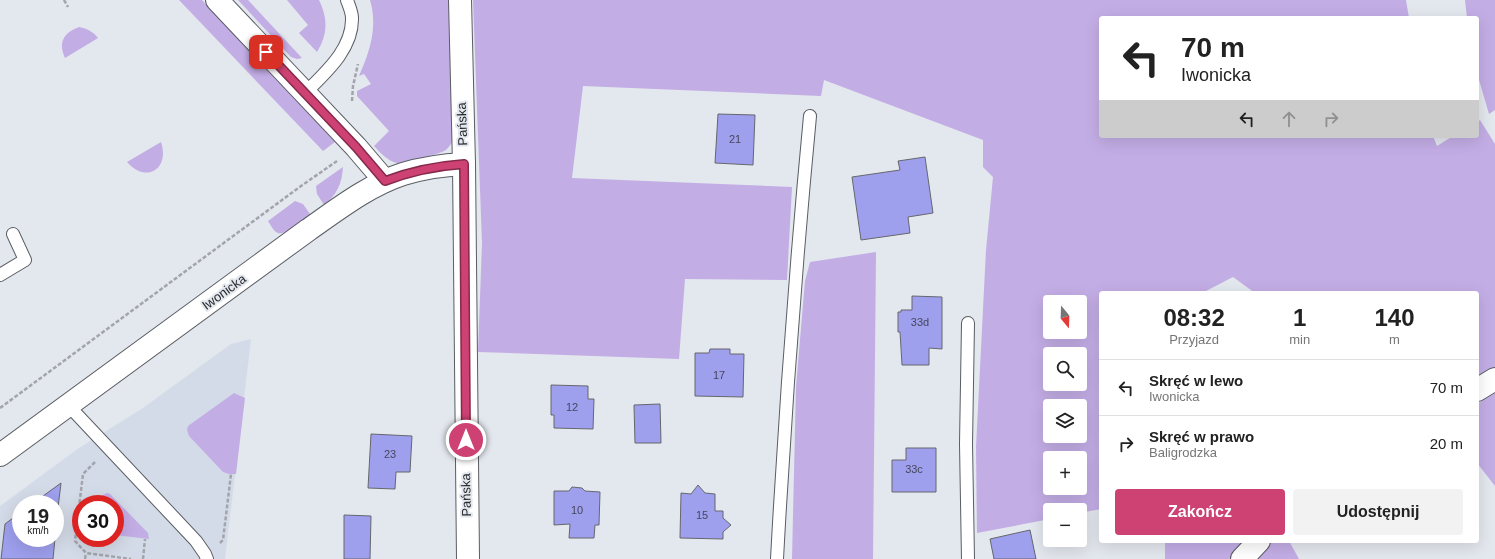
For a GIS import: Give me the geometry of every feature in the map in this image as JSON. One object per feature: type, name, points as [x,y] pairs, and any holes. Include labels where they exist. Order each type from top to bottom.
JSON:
[{"type":"street","points":[[217,0],[356,147],[385,181]]},
{"type":"street","name":"Pańska","points":[[460,0],[464,164],[468,559]]},
{"type":"street","name":"Iwonicka","points":[[0,455],[308,230],[355,198],[385,181],[404,174],[432,167],[464,164]]},
{"type":"street","points":[[1479,389],[1495,379]]},
{"type":"street","points":[[1242,559],[1257,543]]},
{"type":"lane","points":[[305,94],[326,72],[343,50],[351,32],[352,17],[347,0]]},
{"type":"lane","points":[[777,559],[794,285],[810,116]]},
{"type":"lane","points":[[0,275],[25,260],[13,234]]},
{"type":"lane","points":[[968,323],[966,444],[968,559]]},
{"type":"lane","points":[[68,405],[196,541],[206,557]]},
{"type":"path","points":[[64,0],[68,7]]},
{"type":"path","points":[[0,408],[343,156]]},
{"type":"path","points":[[98,459],[83,474],[75,541],[86,553],[130,559]]},
{"type":"path","points":[[206,557],[223,540],[232,474]]},
{"type":"path","points":[[143,559],[145,538]]},
{"type":"path","points":[[85,559],[86,553]]},
{"type":"shaded area","points":[[179,0],[202,0],[335,142],[323,151]]},
{"type":"shaded area","points":[[238,0],[248,0],[302,58],[297,59],[291,57]]},
{"type":"shaded area","points":[[287,0],[319,0],[326,26],[321,45],[317,52],[299,33],[308,25]]},
{"type":"shaded area","points":[[370,0],[448,0],[454,22],[455,137],[446,150],[407,162],[397,163],[387,158],[374,146],[389,131],[357,96],[357,91],[371,84],[364,74],[359,76],[372,39],[373,20]]},
{"type":"shaded area","points":[[473,0],[1406,0],[1409,16],[1099,16],[1099,138],[1434,138],[1437,146],[1450,138],[1479,138],[1480,120],[1495,144],[1495,368],[1479,378],[1479,291],[1252,291],[1233,277],[1206,291],[1099,291],[1099,509],[1087,512],[1087,503],[1043,503],[1043,520],[977,533],[976,447],[986,250],[993,177],[983,167],[983,140],[824,80],[821,96],[583,86],[572,178],[792,187],[787,280],[685,279],[679,359],[478,352],[482,243]]},
{"type":"shaded area","points":[[1465,0],[1495,0],[1495,110],[1489,114],[1479,80],[1479,16],[1467,16]]},
{"type":"shaded area","points":[[79,27],[90,31],[98,38],[65,58],[62,48],[63,39],[69,32]]},
{"type":"shaded area","points":[[161,142],[163,152],[162,160],[159,166],[154,170],[142,172],[134,169],[127,162]]},
{"type":"shaded area","points":[[343,167],[338,188],[329,201],[324,205],[317,194],[316,186]]},
{"type":"shaded area","points":[[295,201],[303,204],[310,214],[290,230],[278,233],[268,221]]},
{"type":"shaded area","points":[[876,252],[873,559],[792,559],[796,387],[805,281],[810,262]]},
{"type":"shaded area","points":[[251,339],[225,559],[0,559],[0,506],[12,497],[12,547],[64,547],[64,495],[15,495],[79,448],[143,408],[231,344]]},
{"type":"shaded area","points":[[1495,392],[1495,486],[1479,466],[1479,403]]},
{"type":"shaded area","points":[[234,393],[245,398],[236,474],[229,474],[223,472],[189,436],[187,430],[188,426]]},
{"type":"shaded area","points":[[124,508],[148,533],[149,539],[124,536]]},
{"type":"shaded area","points":[[1165,543],[1247,543],[1233,559],[1165,559]]},
{"type":"shaded area","points":[[1270,543],[1290,543],[1299,559],[1258,559]]},
{"type":"building","points":[[718,114],[755,115],[753,165],[715,163]]},
{"type":"building","points":[[925,157],[933,213],[908,217],[910,233],[861,240],[852,177],[900,170],[898,161]]},
{"type":"building","points":[[912,296],[942,297],[942,349],[929,348],[929,365],[902,365],[900,332],[898,332],[898,312],[901,312],[901,310],[912,310]]},
{"type":"building","points":[[710,349],[730,349],[730,354],[744,354],[743,397],[695,396],[695,353],[709,353]]},
{"type":"building","points":[[551,385],[588,386],[588,399],[594,399],[593,429],[554,428],[554,415],[551,415]]},
{"type":"building","points":[[660,404],[661,443],[635,443],[634,405]]},
{"type":"building","points":[[371,434],[412,436],[410,472],[396,472],[395,489],[368,488]]},
{"type":"building","points":[[906,448],[936,448],[936,492],[892,492],[892,460],[906,460]]},
{"type":"building","points":[[61,483],[60,495],[44,495]]},
{"type":"building","points":[[698,485],[705,493],[715,494],[715,511],[723,511],[723,518],[731,525],[723,532],[723,539],[680,538],[681,493],[691,494]]},
{"type":"building","points":[[572,487],[582,488],[585,491],[600,492],[599,525],[595,525],[594,538],[569,538],[570,524],[554,525],[554,491],[569,491]]},
{"type":"building","points":[[344,515],[371,516],[370,559],[344,559]]},
{"type":"building","points":[[12,519],[12,547],[54,547],[53,559],[1,559],[5,524]]},
{"type":"building","points":[[1030,530],[1036,559],[994,559],[990,539]]},
{"type":"route","points":[[266,52],[356,147],[385,181],[404,174],[432,167],[464,164],[466,440]]}]
